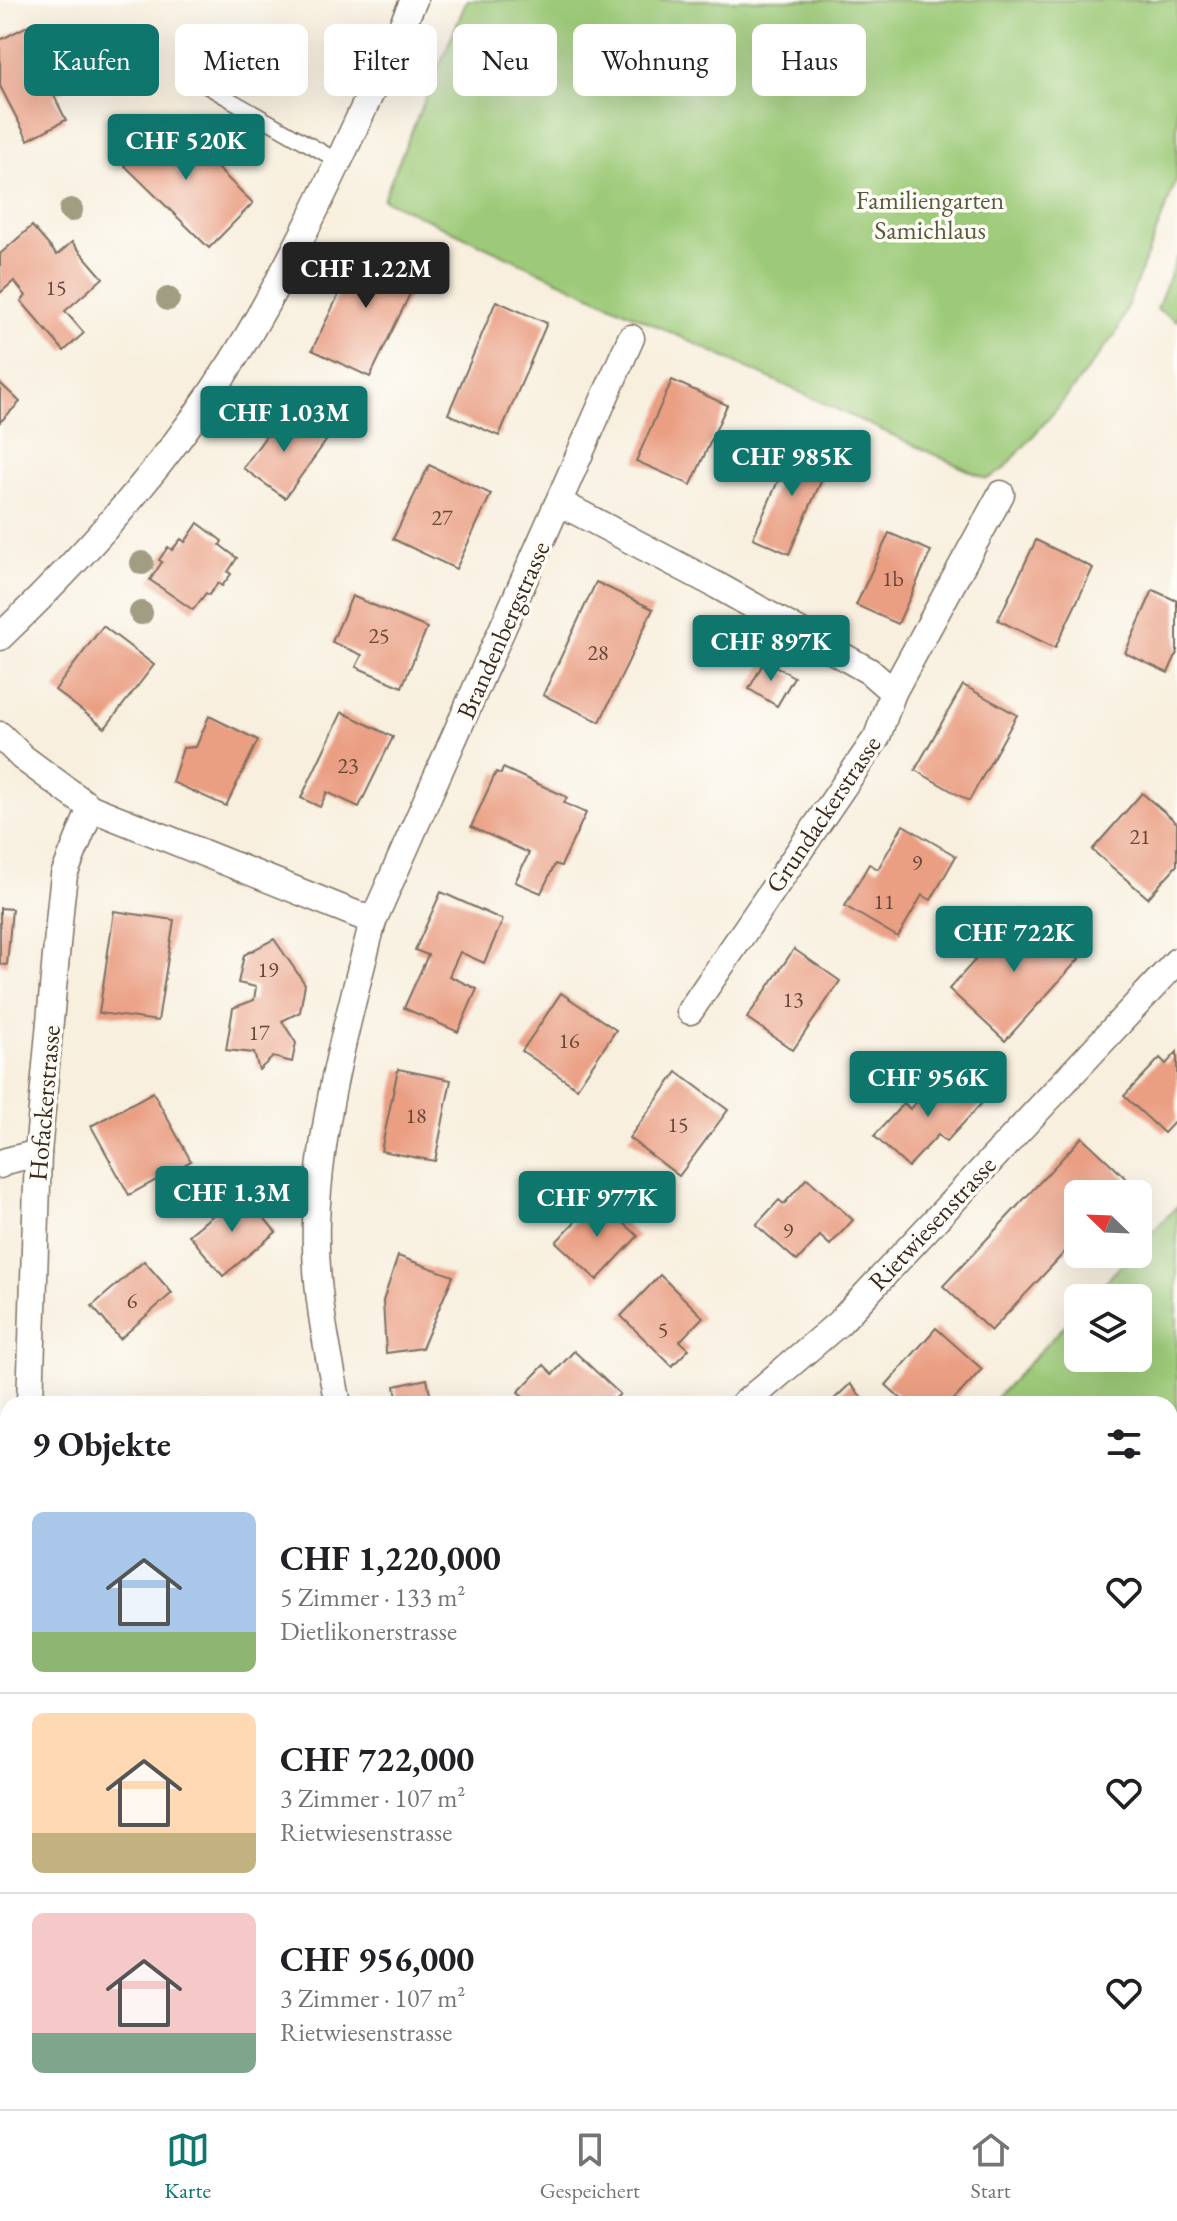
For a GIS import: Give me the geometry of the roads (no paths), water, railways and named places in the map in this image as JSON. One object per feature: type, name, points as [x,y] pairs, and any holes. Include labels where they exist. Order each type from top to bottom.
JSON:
[{"type":"street","points":[[0,637],[41,598],[108,525],[178,438],[222,376],[264,307],[414,0]]},
{"type":"street","name":"Brandenbergstrasse","points":[[336,1396],[321,1315],[316,1223],[325,1130],[373,921],[631,338]]},
{"type":"street","name":"Grundackerstrasse","points":[[690,1011],[877,737],[893,692],[1001,494]]},
{"type":"street","points":[[560,503],[718,586],[869,671],[893,692]]},
{"type":"street","points":[[0,735],[22,757],[91,808],[373,921]]},
{"type":"street","name":"Hofackerstrasse","points":[[30,1396],[38,1153],[64,875],[91,808]]},
{"type":"street","name":"Rietwiesenstrasse","points":[[753,1396],[840,1322],[1177,961]]},
{"type":"street","points":[[0,1165],[38,1153]]},
{"type":"lane","points":[[224,96],[338,161]]},
{"type":"park label","name":"Familiengarten Samichlaus","points":[[930,215]]}]
